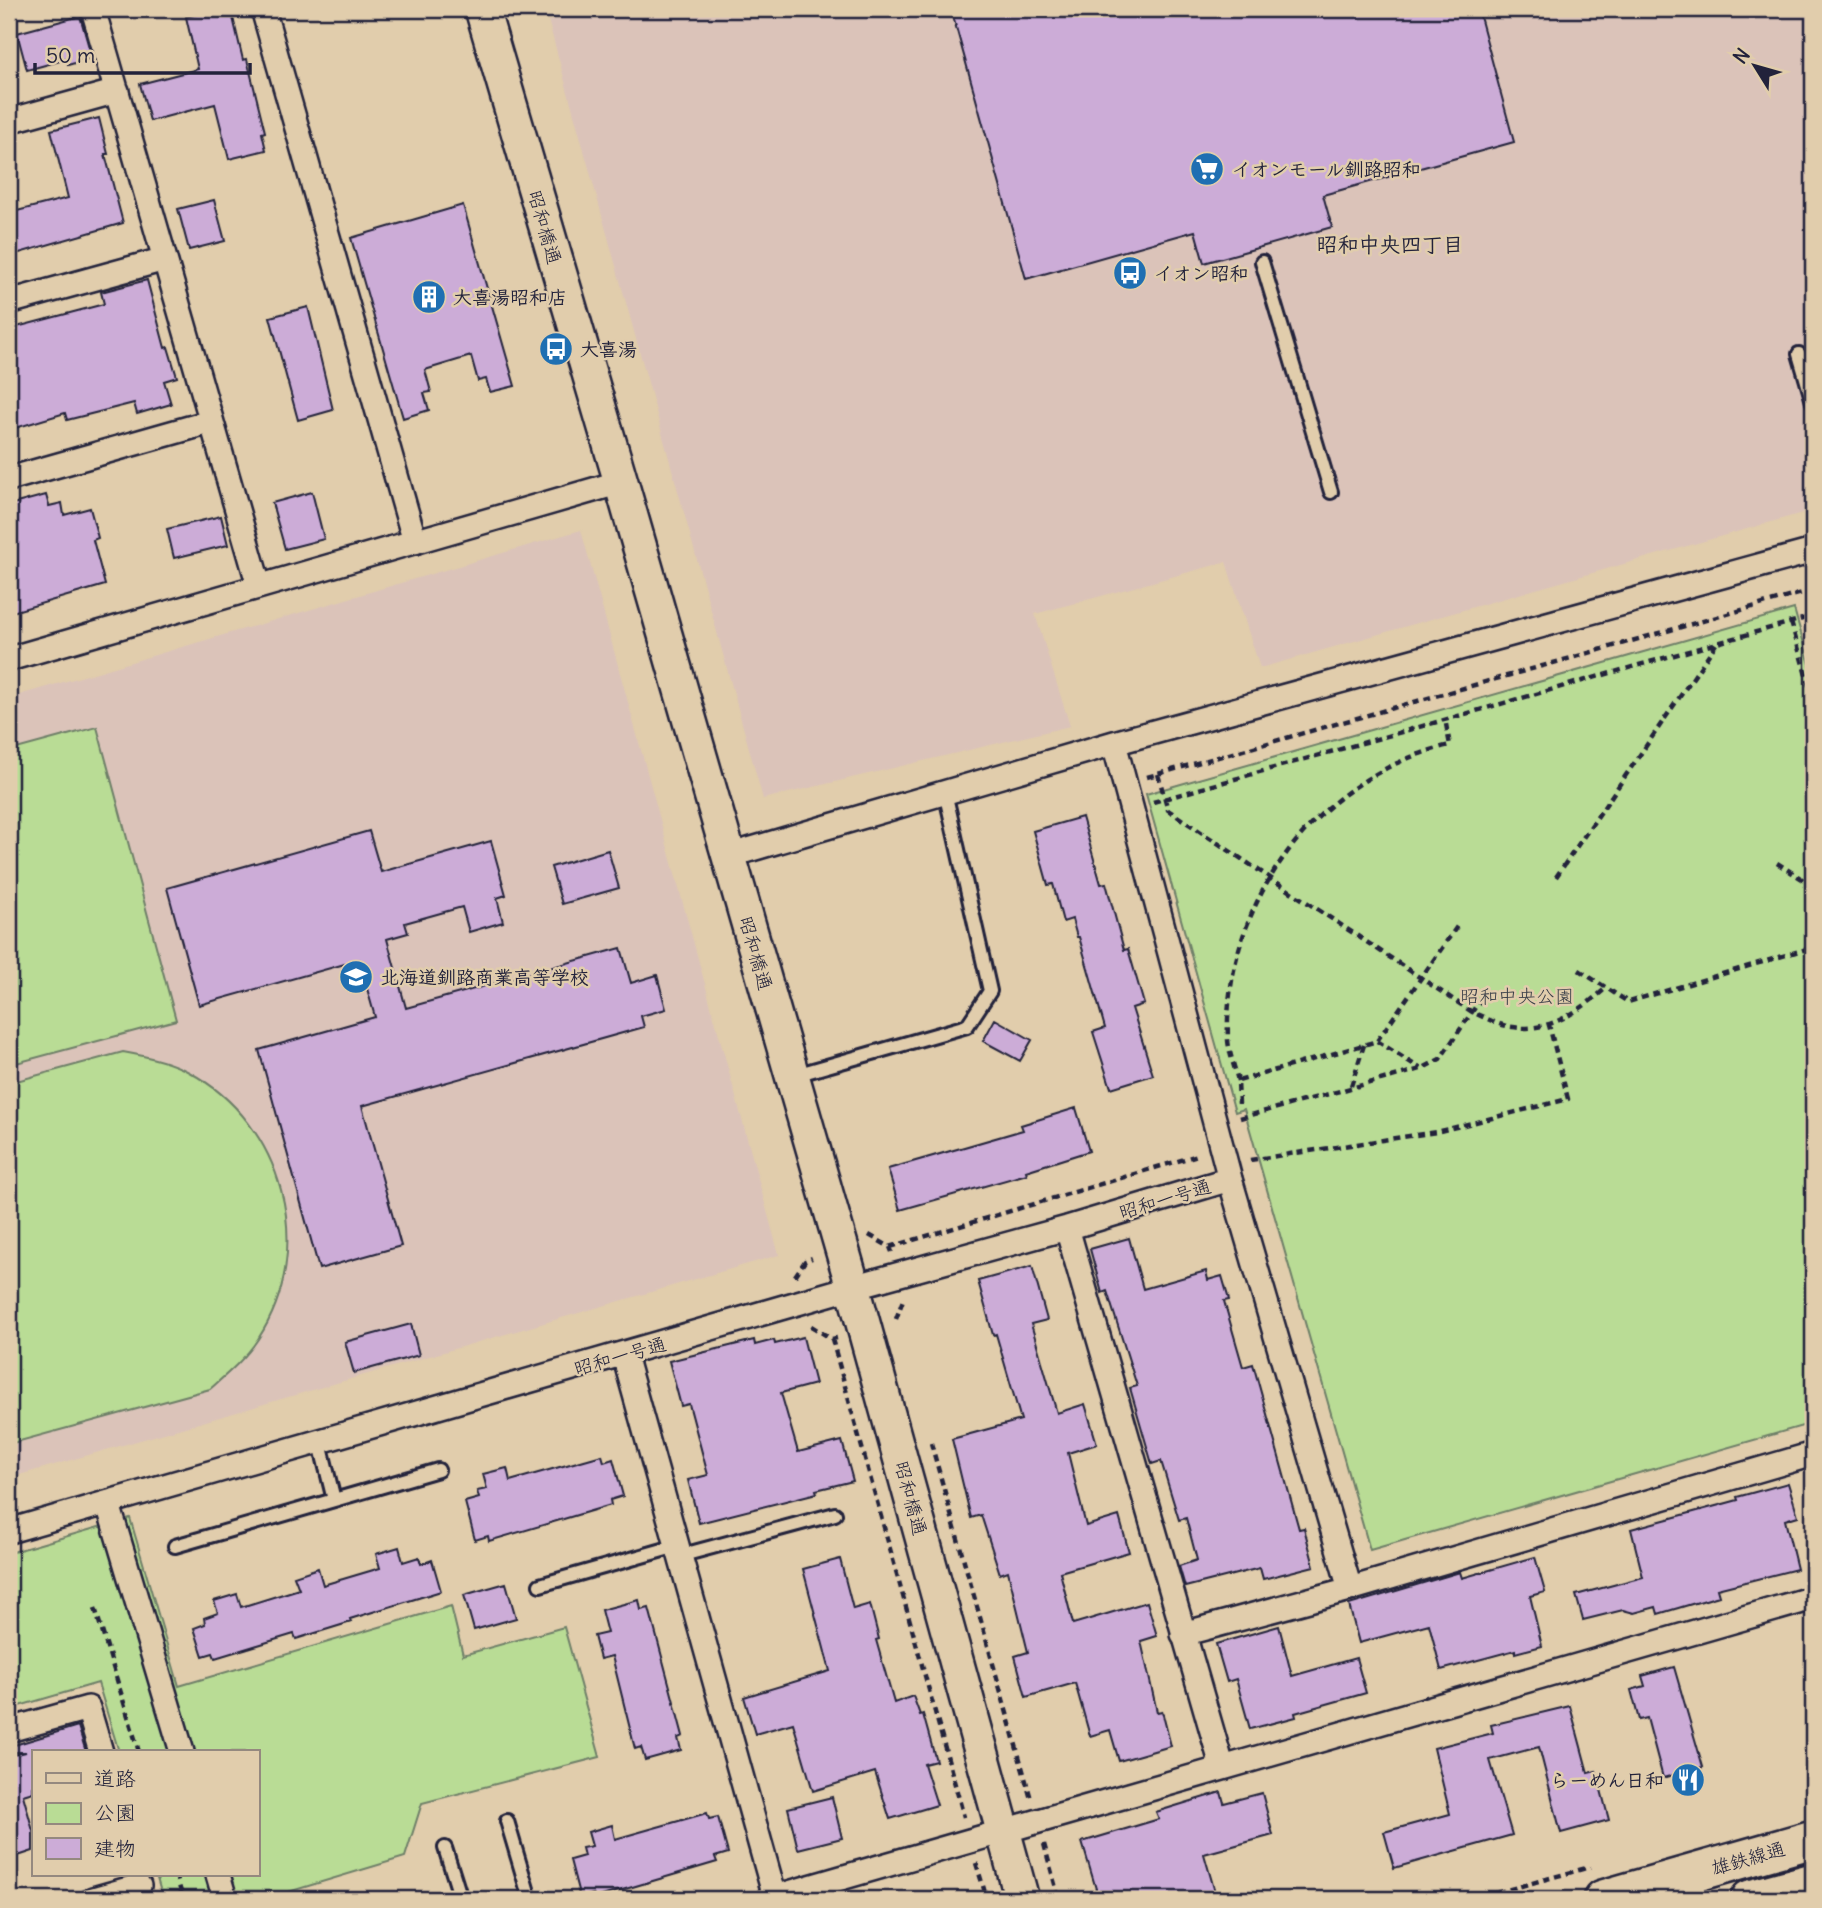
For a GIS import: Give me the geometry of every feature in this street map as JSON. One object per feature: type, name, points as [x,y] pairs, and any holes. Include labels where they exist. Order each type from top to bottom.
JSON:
[{"type":"main road","name":"雄鉄線通","points":[[1603,1899],[1813,1839]]},
{"type":"main road","points":[[1750,1899],[1813,1882]]},
{"type":"street","points":[[93,9],[259,586]]},
{"type":"street","points":[[263,9],[415,542]]},
{"type":"street","name":"昭和橋通","points":[[482,9],[853,1287],[1022,1899]]},
{"type":"street","points":[[9,121],[117,91]]},
{"type":"street","points":[[9,302],[165,258]]},
{"type":"street","points":[[9,480],[210,422]]},
{"type":"street","points":[[9,659],[621,482]]},
{"type":"street","points":[[728,856],[1114,743],[1813,551]]},
{"type":"street","points":[[1114,743],[1230,1179],[1350,1589]]},
{"type":"street","name":"昭和一号通","points":[[9,1531],[853,1287],[1068,1228],[1230,1179]]},
{"type":"street","points":[[1068,1228],[1222,1766]]},
{"type":"street","points":[[624,1354],[771,1898],[1813,1598]]},
{"type":"street","points":[[1183,1634],[1350,1589],[1813,1454]]},
{"type":"street","points":[[108,1504],[181,1750]]},
{"type":"street","points":[[9,1731],[88,1708],[100,1750]]},
{"type":"street","points":[[218,1876],[225,1899]]},
{"type":"street","points":[[93,1899],[139,1887]]},
{"type":"lane","points":[[1262,262],[1331,492]]},
{"type":"lane","points":[[1799,354],[1813,402]]},
{"type":"lane","points":[[792,1076],[967,1026],[990,991],[945,792]]},
{"type":"lane","points":[[320,1443],[334,1500]]},
{"type":"lane","points":[[176,1546],[438,1470]]},
{"type":"lane","points":[[540,1585],[835,1514]]},
{"type":"lane","points":[[507,1821],[530,1899]]},
{"type":"lane","points":[[445,1848],[461,1899]]},
{"type":"path","points":[[1136,780],[1813,590]]},
{"type":"path","points":[[1143,805],[1813,616]]},
{"type":"path","points":[[1791,622],[1813,700]]},
{"type":"path","points":[[1556,877],[1717,642]]},
{"type":"path","points":[[1253,1173],[1239,1119],[1238,1081],[1228,1042],[1231,986],[1242,934],[1270,878],[1296,839],[1330,804],[1375,775],[1431,749],[1450,745],[1445,719]]},
{"type":"path","points":[[1158,774],[1168,810],[1472,1012],[1513,1027],[1549,1025],[1585,1006],[1606,988]]},
{"type":"path","points":[[1777,863],[1813,886]]},
{"type":"path","points":[[1238,1081],[1377,1041],[1458,925]]},
{"type":"path","points":[[1578,971],[1628,1002],[1813,947]]},
{"type":"path","points":[[1239,1119],[1421,1069],[1440,1059],[1487,990]]},
{"type":"path","points":[[1250,1160],[1436,1132],[1568,1099],[1549,1025]]},
{"type":"path","points":[[1377,1041],[1421,1069]]},
{"type":"path","points":[[1351,1087],[1364,1045]]},
{"type":"path","points":[[890,1247],[1245,1143]]},
{"type":"path","points":[[832,1339],[987,1899]]},
{"type":"path","points":[[94,1608],[138,1750]]},
{"type":"path","points":[[176,1876],[183,1899]]},
{"type":"shaded area","points":[[545,9],[1813,9],[1813,510],[1260,668],[1226,562],[1035,614],[1070,726],[763,799]]},
{"type":"shaded area","name":"北海道釧路商業高等学校","points":[[581,530],[779,1255],[9,1478],[9,698]]},
{"type":"green space","name":"昭和中央公園","points":[[1794,609],[1813,675],[1813,1423],[1370,1550],[1244,1109],[1235,1112],[1146,794]]},
{"type":"green space","points":[[97,727],[176,1020],[9,1065],[9,751]]},
{"type":"green space","points":[[123,1052],[157,1059],[181,1068],[222,1094],[248,1123],[268,1155],[281,1191],[287,1228],[285,1266],[276,1304],[253,1346],[236,1366],[210,1389],[9,1444],[9,1083]]},
{"type":"green space","points":[[130,1518],[179,1686],[451,1606],[463,1655],[564,1627],[600,1757],[422,1803],[405,1857],[265,1899],[163,1899],[156,1876],[259,1876],[259,1750],[118,1750],[98,1683],[9,1709],[9,1553]]},
{"type":"building","points":[[218,9],[231,9],[243,60],[247,59],[265,132],[262,133],[266,150],[229,159],[215,104],[150,121],[140,84],[198,69],[186,17]]},
{"type":"building","name":"イオンモール釧路昭和","points":[[951,9],[1478,9],[1514,142],[1323,195],[1332,227],[1204,263],[1195,231],[1026,279]]},
{"type":"building","points":[[80,16],[92,58],[68,65],[67,59],[27,70],[17,33]]},
{"type":"building","points":[[99,118],[108,154],[105,154],[123,223],[9,256],[9,213],[68,198],[51,130]]},
{"type":"building","points":[[214,200],[225,241],[189,250],[178,209]]},
{"type":"building","name":"大喜湯昭和店","points":[[463,205],[515,386],[490,392],[486,379],[478,381],[471,356],[425,370],[431,392],[424,393],[429,410],[403,418],[351,238]]},
{"type":"building","points":[[147,280],[165,348],[168,347],[177,377],[164,381],[171,404],[137,414],[134,403],[67,420],[65,413],[9,430],[9,329],[104,304],[101,292]]},
{"type":"building","points":[[308,307],[333,410],[298,420],[270,317]]},
{"type":"building","points":[[312,492],[324,539],[285,549],[272,503]]},
{"type":"building","points":[[46,495],[49,506],[62,503],[64,515],[90,508],[98,538],[93,540],[105,585],[9,613],[9,505]]},
{"type":"building","points":[[221,516],[228,545],[174,558],[167,529]]},
{"type":"building","points":[[1082,817],[1101,884],[1106,883],[1124,950],[1128,949],[1144,1004],[1132,1008],[1153,1075],[1111,1088],[1093,1032],[1105,1028],[1079,937],[1072,919],[1063,922],[1053,884],[1048,885],[1033,831]]},
{"type":"building","points":[[369,831],[381,872],[491,841],[506,895],[497,898],[503,922],[469,932],[462,907],[405,923],[408,933],[387,939],[406,1008],[621,948],[631,983],[657,975],[666,1009],[641,1016],[644,1027],[362,1106],[401,1246],[319,1269],[259,1050],[375,1017],[359,960],[199,1005],[167,888]]},
{"type":"building","points":[[608,850],[619,888],[562,904],[551,867]]},
{"type":"building","points":[[995,1019],[1032,1040],[1020,1061],[983,1041]]},
{"type":"building","points":[[1076,1108],[1089,1151],[1026,1171],[1027,1174],[900,1210],[888,1169],[1023,1130],[1021,1125]]},
{"type":"building","points":[[1129,1238],[1143,1289],[1206,1271],[1208,1280],[1222,1276],[1229,1300],[1224,1301],[1243,1367],[1253,1364],[1299,1529],[1304,1528],[1314,1566],[1263,1579],[1260,1568],[1185,1587],[1179,1566],[1197,1560],[1186,1518],[1179,1520],[1161,1461],[1152,1464],[1130,1388],[1137,1386],[1107,1291],[1102,1293],[1090,1249]]},
{"type":"building","points":[[1032,1266],[1047,1320],[1031,1324],[1057,1413],[1085,1404],[1097,1444],[1068,1453],[1086,1526],[1119,1516],[1129,1552],[1060,1572],[1073,1624],[1147,1602],[1157,1636],[1141,1641],[1157,1712],[1162,1711],[1171,1746],[1119,1761],[1110,1730],[1090,1736],[1075,1683],[1026,1697],[1015,1656],[1028,1652],[1008,1571],[1000,1574],[981,1515],[971,1518],[952,1439],[1021,1420],[978,1281]]},
{"type":"building","points":[[411,1324],[419,1355],[354,1373],[345,1342]]},
{"type":"building","points":[[803,1337],[815,1384],[781,1393],[798,1452],[842,1441],[853,1481],[816,1490],[817,1493],[699,1523],[688,1480],[708,1475],[689,1404],[681,1406],[669,1361],[754,1340],[755,1345],[774,1340],[775,1344]]},
{"type":"building","points":[[602,1455],[604,1462],[613,1459],[623,1496],[610,1500],[611,1505],[489,1541],[488,1536],[475,1540],[465,1502],[479,1498],[477,1491],[487,1489],[483,1474],[507,1468],[510,1481]]},
{"type":"building","points":[[1788,1483],[1798,1516],[1785,1520],[1797,1569],[1717,1589],[1719,1596],[1658,1614],[1656,1607],[1634,1613],[1623,1610],[1583,1620],[1576,1595],[1643,1577],[1631,1529],[1738,1500],[1737,1497]]},
{"type":"building","points":[[399,1547],[403,1562],[419,1557],[421,1564],[432,1560],[441,1591],[296,1639],[294,1634],[215,1658],[213,1653],[203,1656],[194,1628],[205,1624],[204,1618],[218,1613],[214,1601],[237,1594],[241,1607],[299,1589],[294,1576],[318,1568],[323,1585],[380,1568],[376,1554]]},
{"type":"building","points":[[1535,1557],[1545,1592],[1530,1596],[1542,1646],[1515,1653],[1515,1650],[1441,1670],[1429,1624],[1359,1643],[1349,1605],[1460,1572],[1462,1578]]},
{"type":"building","points":[[840,1559],[853,1609],[870,1604],[879,1639],[876,1640],[894,1703],[913,1696],[920,1715],[923,1714],[936,1761],[924,1764],[937,1805],[890,1819],[875,1772],[813,1791],[793,1723],[755,1734],[744,1697],[830,1671],[803,1569]]},
{"type":"building","points":[[506,1583],[516,1618],[474,1630],[464,1595]]},
{"type":"building","points":[[639,1600],[641,1610],[649,1608],[683,1736],[678,1738],[681,1750],[645,1760],[641,1747],[635,1749],[612,1656],[600,1659],[594,1636],[607,1633],[601,1610]]},
{"type":"building","points":[[1279,1626],[1292,1676],[1356,1658],[1366,1693],[1295,1713],[1296,1717],[1250,1729],[1236,1679],[1227,1682],[1216,1644]]},
{"type":"building","points":[[1674,1667],[1703,1767],[1663,1778],[1647,1718],[1639,1720],[1631,1690],[1645,1686],[1642,1676]]},
{"type":"building","points":[[1570,1706],[1588,1773],[1596,1771],[1609,1820],[1561,1833],[1539,1747],[1490,1760],[1512,1835],[1394,1868],[1384,1832],[1450,1814],[1434,1748],[1493,1733],[1491,1725]]},
{"type":"building","points":[[78,1726],[85,1750],[32,1750],[32,1792],[23,1795],[32,1827],[32,1851],[9,1859],[9,1756],[26,1752],[12,1752],[11,1746]]},
{"type":"building","points":[[1221,1792],[1224,1803],[1262,1793],[1273,1835],[1204,1854],[1217,1899],[1099,1899],[1082,1842],[1159,1819],[1156,1812]]},
{"type":"building","points":[[832,1797],[842,1838],[798,1849],[788,1808]]},
{"type":"building","points":[[707,1813],[709,1819],[718,1817],[728,1853],[715,1857],[717,1862],[595,1898],[593,1894],[580,1898],[570,1860],[584,1856],[582,1848],[592,1846],[588,1832],[612,1825],[615,1839]]},
{"type":"place","name":"イオンモール釧路昭和","points":[[1207,169]]},
{"type":"place","name":"イオン昭和","points":[[1130,273]]},
{"type":"place","name":"大喜湯昭和店","points":[[429,297]]},
{"type":"place","name":"大喜湯","points":[[556,349]]},
{"type":"place","name":"北海道釧路商業高等学校","points":[[356,977]]},
{"type":"place","name":"らーめん日和","points":[[1688,1780]]},
{"type":"district","name":"昭和中央四丁目","points":[[1390,244]]}]
